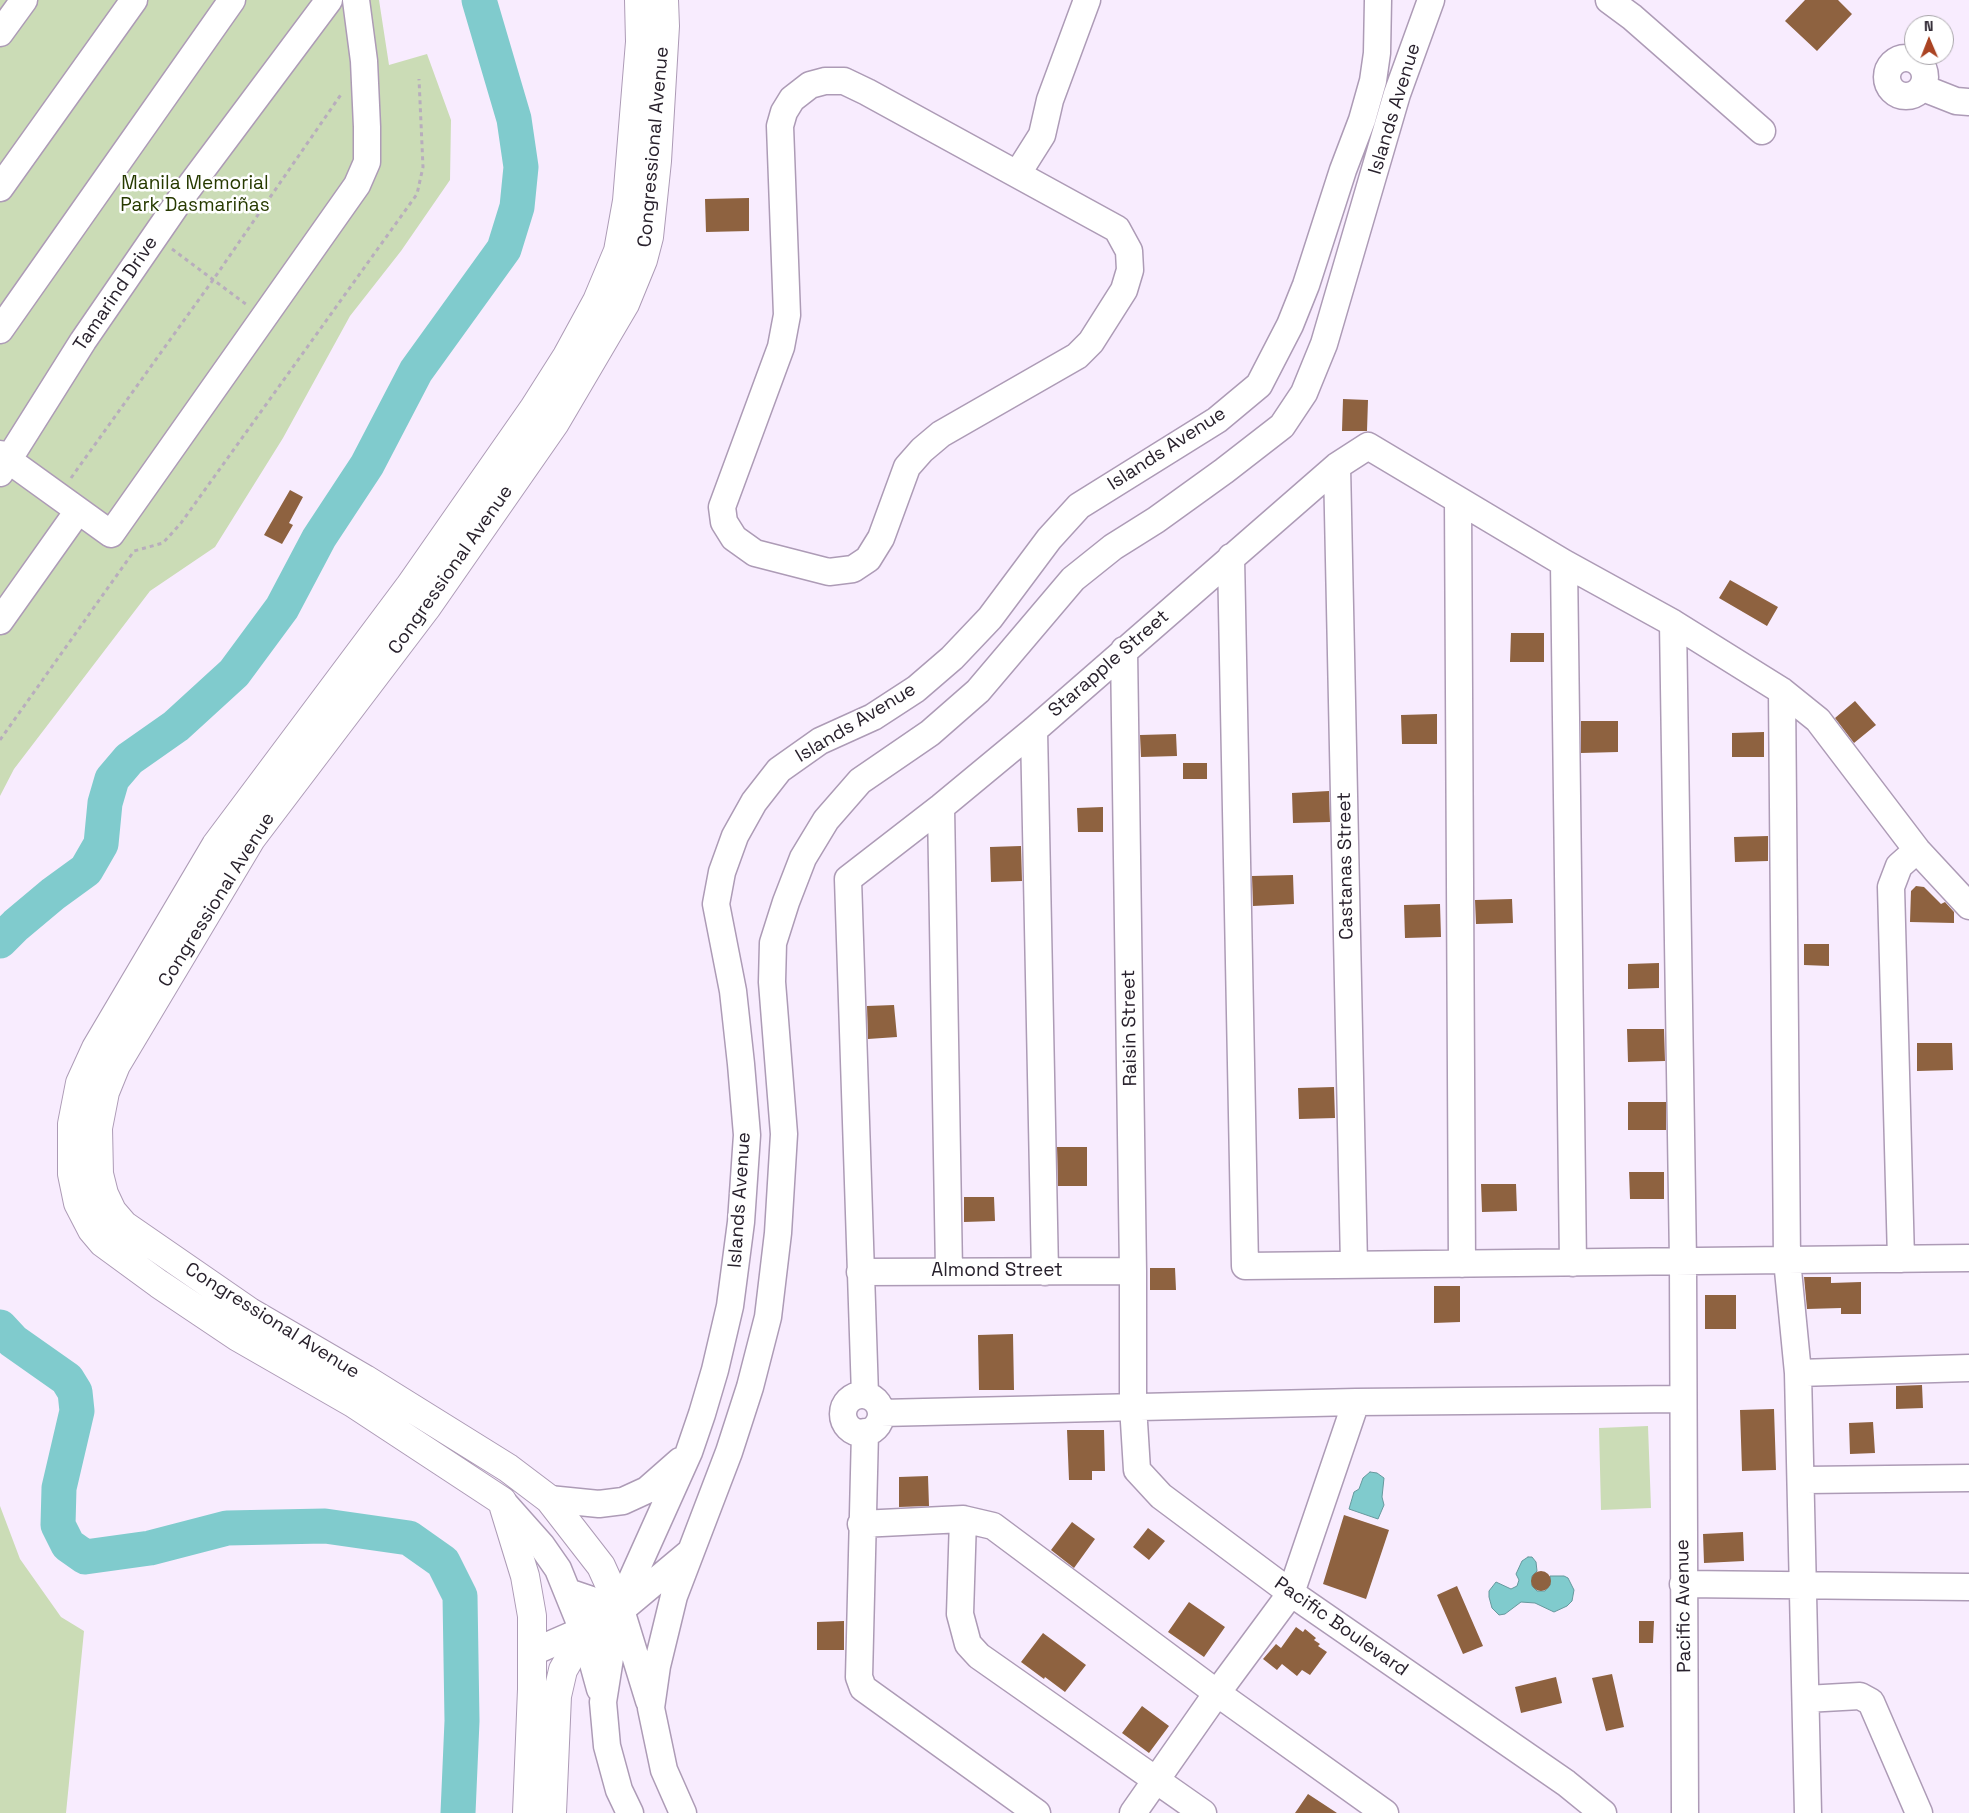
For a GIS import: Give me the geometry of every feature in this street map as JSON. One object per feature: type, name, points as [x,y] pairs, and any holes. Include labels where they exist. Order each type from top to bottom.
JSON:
[{"type":"main road","name":"Congressional Avenue","points":[[502,1501],[353,1403],[238,1337],[159,1284],[104,1243],[92,1230],[78,1203],[72,1174],[72,1124],[80,1083],[96,1048],[216,845],[421,570],[534,408],[567,356],[598,301],[618,251],[627,202],[640,42],[639,0]]},
{"type":"main road","name":"Congressional Avenue","points":[[621,1610],[601,1566],[549,1499],[508,1468],[365,1379],[250,1312],[124,1225],[112,1211],[104,1194],[100,1174],[98,1128],[105,1092],[116,1065],[251,839],[427,607],[555,423],[625,304],[643,260],[650,229],[657,161],[665,26],[664,0]]},
{"type":"main road","points":[[502,1501],[529,1594],[533,1652],[526,1813]]},
{"type":"main road","points":[[552,1813],[560,1683],[568,1659],[584,1634],[621,1610]]},
{"type":"street","points":[[0,33],[24,0]]},
{"type":"street","points":[[0,188],[134,0]]},
{"type":"street","points":[[0,330],[232,0]]},
{"type":"street","name":"Tamarind Drive","points":[[3,463],[83,341],[184,194],[329,0]]},
{"type":"street","points":[[3,463],[68,503],[111,534],[357,185],[367,162],[364,61],[356,0]]},
{"type":"street","points":[[1018,173],[1042,135],[1056,82],[1087,0]]},
{"type":"street","name":"Islands Avenue","points":[[630,1813],[619,1790],[608,1746],[603,1702],[613,1639],[631,1581],[689,1452],[715,1370],[730,1306],[742,1214],[747,1135],[733,991],[716,904],[722,872],[734,836],[754,802],[779,770],[820,741],[873,717],[902,699],[952,658],[990,618],[1049,539],[1079,506],[1217,420],[1258,385],[1290,325],[1306,285],[1343,170],[1362,120],[1373,81],[1377,53],[1378,0]]},
{"type":"street","name":"Islands Avenue","points":[[683,1813],[664,1770],[651,1708],[664,1629],[689,1554],[729,1452],[750,1387],[768,1317],[778,1232],[784,1134],[772,982],[773,943],[803,858],[826,820],[860,781],[930,733],[978,691],[1073,579],[1113,547],[1156,520],[1282,426],[1304,393],[1324,344],[1397,94],[1431,0]]},
{"type":"street","points":[[1609,0],[1632,17],[1762,131]]},
{"type":"street","points":[[825,81],[844,81],[1018,173],[1118,229],[1129,251],[1130,270],[1124,290],[1091,342],[1077,356],[941,434],[922,450],[906,467],[881,538],[868,559],[853,569],[829,572],[805,568],[755,553],[734,538],[724,522],[722,507],[781,347],[787,315],[780,126],[784,112],[792,100],[810,86],[825,81]]},
{"type":"street","points":[[1922,88],[1956,101],[1969,102]]},
{"type":"street","name":"Starapple Street","points":[[860,1272],[848,879],[941,807],[1034,730],[1231,556],[1337,466],[1368,446],[1458,500]]},
{"type":"street","name":"Castanas Street","points":[[1337,466],[1354,1265]]},
{"type":"street","points":[[1458,500],[1564,564],[1673,623],[1782,691],[1818,720],[1917,850],[1969,906]]},
{"type":"street","points":[[1458,500],[1462,1264]]},
{"type":"street","points":[[0,621],[68,503]]},
{"type":"street","points":[[1231,556],[1245,1266],[1969,1258]]},
{"type":"street","points":[[1564,564],[1574,1263]]},
{"type":"street","name":"Pacific Avenue","points":[[1673,623],[1683,1261],[1683,1584],[1686,1723],[1684,1813]]},
{"type":"street","name":"Raisin Street","points":[[1124,650],[1134,1271],[1133,1406]]},
{"type":"street","points":[[1782,691],[1787,1260],[1798,1374],[1801,1585],[1808,1813]]},
{"type":"street","points":[[1034,730],[1045,1272]]},
{"type":"street","points":[[941,807],[949,1271]]},
{"type":"street","points":[[1901,1259],[1891,887],[1898,866],[1917,850]]},
{"type":"street","points":[[747,1135],[784,1134]]},
{"type":"street","name":"Almond Street","points":[[860,1272],[1134,1271]]},
{"type":"street","points":[[860,1272],[870,1413],[861,1524],[859,1677],[863,1688],[1037,1813]]},
{"type":"street","points":[[1798,1374],[1969,1368]]},
{"type":"street","points":[[870,1413],[1356,1402],[1682,1399]]},
{"type":"street","points":[[1133,1813],[1291,1593],[1356,1402]]},
{"type":"street","name":"Pacific Boulevard","points":[[1133,1406],[1137,1470],[1161,1496],[1291,1593],[1566,1783],[1603,1813]]},
{"type":"street","points":[[549,1499],[600,1504],[623,1501],[647,1490],[689,1452]]},
{"type":"street","points":[[1801,1483],[1806,1480],[1969,1478]]},
{"type":"street","name":"Congressional Avenue","points":[[502,1501],[542,1546],[558,1570],[584,1634],[603,1702]]},
{"type":"street","points":[[861,1524],[963,1519],[993,1526],[1217,1694],[1385,1813]]},
{"type":"street","points":[[963,1519],[960,1614],[968,1644],[980,1656],[1203,1813]]},
{"type":"street","points":[[568,1592],[621,1610],[689,1554]]},
{"type":"street","points":[[1683,1584],[1969,1587]]},
{"type":"street","name":"Congressional Avenue","points":[[621,1610],[651,1708]]},
{"type":"street","points":[[533,1652],[584,1634]]},
{"type":"street","points":[[1806,1699],[1860,1696],[1871,1702],[1919,1813]]},
{"type":"path","points":[[68,503],[213,280],[364,61]]},
{"type":"path","points":[[0,740],[134,551],[163,543],[181,523],[417,194],[423,168],[419,79]]},
{"type":"path","points":[[155,237],[264,317]]},
{"type":"green space","name":"Manila Memorial Park Dasmariñas","points":[[0,0],[379,0],[389,65],[427,54],[451,120],[450,180],[401,251],[350,316],[283,438],[215,547],[150,591],[14,769],[0,796]]},
{"type":"green space","points":[[1648,1426],[1651,1508],[1601,1510],[1599,1428]]},
{"type":"green space","points":[[0,1506],[20,1559],[61,1617],[84,1631],[66,1813],[0,1813]]},
{"type":"shaded area","points":[[1370,1472],[1377,1473],[1384,1478],[1382,1497],[1384,1505],[1378,1519],[1349,1509],[1354,1492],[1359,1489],[1363,1478]]},
{"type":"shaded area","points":[[1532,1557],[1536,1562],[1537,1571],[1532,1576],[1532,1586],[1537,1591],[1545,1591],[1550,1585],[1550,1576],[1564,1576],[1568,1578],[1574,1590],[1572,1601],[1567,1606],[1554,1612],[1535,1603],[1521,1602],[1505,1614],[1499,1615],[1492,1608],[1489,1591],[1496,1582],[1511,1589],[1517,1586],[1519,1580],[1516,1574],[1522,1561]]},
{"type":"building","points":[[1805,0],[1838,0],[1852,14],[1817,51],[1785,21]]},
{"type":"building","points":[[749,198],[749,231],[706,232],[705,199]]},
{"type":"building","points":[[1343,399],[1368,400],[1367,431],[1342,431]]},
{"type":"building","points":[[290,490],[303,497],[289,523],[293,525],[282,544],[264,535]]},
{"type":"building","points":[[1730,580],[1778,607],[1767,626],[1719,598]]},
{"type":"building","points":[[1511,633],[1544,633],[1544,662],[1510,662]]},
{"type":"building","points":[[1855,701],[1876,725],[1854,743],[1835,718]]},
{"type":"building","points":[[1437,714],[1437,744],[1402,744],[1401,715]]},
{"type":"building","points":[[1581,721],[1618,721],[1618,752],[1581,753]]},
{"type":"building","points":[[1764,732],[1764,757],[1732,757],[1732,733]]},
{"type":"building","points":[[1176,734],[1177,756],[1141,757],[1140,735]]},
{"type":"building","points":[[1183,763],[1207,763],[1207,779],[1183,779]]},
{"type":"building","points":[[1329,791],[1330,822],[1293,823],[1292,793]]},
{"type":"building","points":[[1103,807],[1103,832],[1078,832],[1077,808]]},
{"type":"building","points":[[1768,836],[1768,861],[1735,862],[1734,837]]},
{"type":"building","points":[[1021,846],[1022,881],[991,882],[990,847]]},
{"type":"building","points":[[1293,875],[1294,904],[1253,906],[1252,876]]},
{"type":"building","points":[[1916,886],[1924,887],[1941,904],[1945,902],[1954,912],[1954,923],[1910,922],[1911,891]]},
{"type":"building","points":[[1512,899],[1513,923],[1476,924],[1475,900]]},
{"type":"building","points":[[1440,904],[1441,937],[1405,938],[1404,905]]},
{"type":"building","points":[[1804,944],[1829,944],[1829,966],[1804,965]]},
{"type":"building","points":[[1659,963],[1659,988],[1628,989],[1628,964]]},
{"type":"building","points":[[894,1005],[897,1037],[868,1039],[867,1006]]},
{"type":"building","points":[[1627,1029],[1664,1029],[1665,1061],[1628,1062]]},
{"type":"building","points":[[1917,1043],[1952,1043],[1953,1070],[1917,1071]]},
{"type":"building","points":[[1334,1087],[1335,1118],[1299,1119],[1298,1088]]},
{"type":"building","points":[[1628,1102],[1666,1102],[1666,1130],[1628,1130]]},
{"type":"building","points":[[1057,1147],[1087,1147],[1087,1186],[1058,1186]]},
{"type":"building","points":[[1629,1172],[1664,1172],[1664,1199],[1630,1199]]},
{"type":"building","points":[[1481,1184],[1516,1184],[1517,1211],[1482,1212]]},
{"type":"building","points":[[964,1197],[994,1197],[995,1221],[964,1222]]},
{"type":"building","points":[[1150,1268],[1175,1268],[1176,1290],[1150,1290]]},
{"type":"building","points":[[1804,1277],[1831,1277],[1831,1283],[1861,1282],[1861,1314],[1841,1314],[1841,1308],[1807,1309]]},
{"type":"building","points":[[1434,1286],[1460,1286],[1460,1322],[1434,1323]]},
{"type":"building","points":[[1705,1295],[1736,1295],[1736,1329],[1705,1329]]},
{"type":"building","points":[[1013,1334],[1014,1390],[979,1390],[978,1335]]},
{"type":"building","points":[[1922,1385],[1923,1408],[1896,1409],[1896,1386]]},
{"type":"building","points":[[1774,1409],[1776,1470],[1742,1471],[1740,1410]]},
{"type":"building","points":[[1873,1422],[1875,1453],[1850,1454],[1849,1423]]},
{"type":"building","points":[[1067,1430],[1104,1430],[1105,1471],[1092,1471],[1092,1480],[1069,1480]]},
{"type":"building","points":[[928,1476],[929,1506],[899,1507],[899,1477]]},
{"type":"building","points":[[1344,1515],[1389,1530],[1366,1599],[1323,1584]]},
{"type":"building","points":[[1072,1522],[1095,1539],[1074,1568],[1051,1550]]},
{"type":"building","points":[[1148,1528],[1165,1541],[1149,1560],[1133,1547]]},
{"type":"building","points":[[1743,1532],[1744,1561],[1704,1563],[1703,1534]]},
{"type":"building","points":[[1541,1571],[1548,1574],[1551,1581],[1548,1588],[1541,1591],[1534,1588],[1531,1581],[1534,1574]]},
{"type":"building","points":[[1457,1586],[1483,1646],[1463,1654],[1437,1595]]},
{"type":"building","points":[[1189,1602],[1225,1627],[1204,1657],[1168,1632]]},
{"type":"building","points":[[844,1621],[844,1650],[817,1650],[817,1622]]},
{"type":"building","points":[[1639,1621],[1654,1621],[1653,1643],[1639,1643]]},
{"type":"building","points":[[1296,1627],[1303,1632],[1305,1629],[1316,1638],[1314,1640],[1320,1644],[1318,1646],[1327,1652],[1310,1675],[1302,1670],[1297,1676],[1282,1664],[1277,1670],[1263,1659],[1276,1644],[1281,1648]]},
{"type":"building","points":[[1043,1633],[1086,1665],[1065,1692],[1021,1662]]},
{"type":"building","points":[[1612,1674],[1624,1727],[1606,1731],[1592,1678]]},
{"type":"building","points":[[1556,1677],[1562,1703],[1521,1713],[1515,1687]]},
{"type":"building","points":[[1142,1706],[1169,1726],[1149,1753],[1122,1733]]},
{"type":"building","points":[[1308,1794],[1337,1813],[1295,1813]]},
{"type":"waterway","points":[[0,941],[53,894],[86,870],[101,844],[105,803],[112,779],[129,759],[176,726],[234,673],[282,608],[319,538],[367,465],[416,371],[504,249],[517,207],[521,167],[514,119],[479,0]]},
{"type":"waterway","points":[[0,1327],[13,1341],[67,1379],[75,1392],[77,1411],[59,1488],[58,1525],[68,1545],[85,1557],[150,1548],[227,1528],[325,1526],[409,1538],[443,1562],[460,1596],[462,1721],[458,1813]]}]
